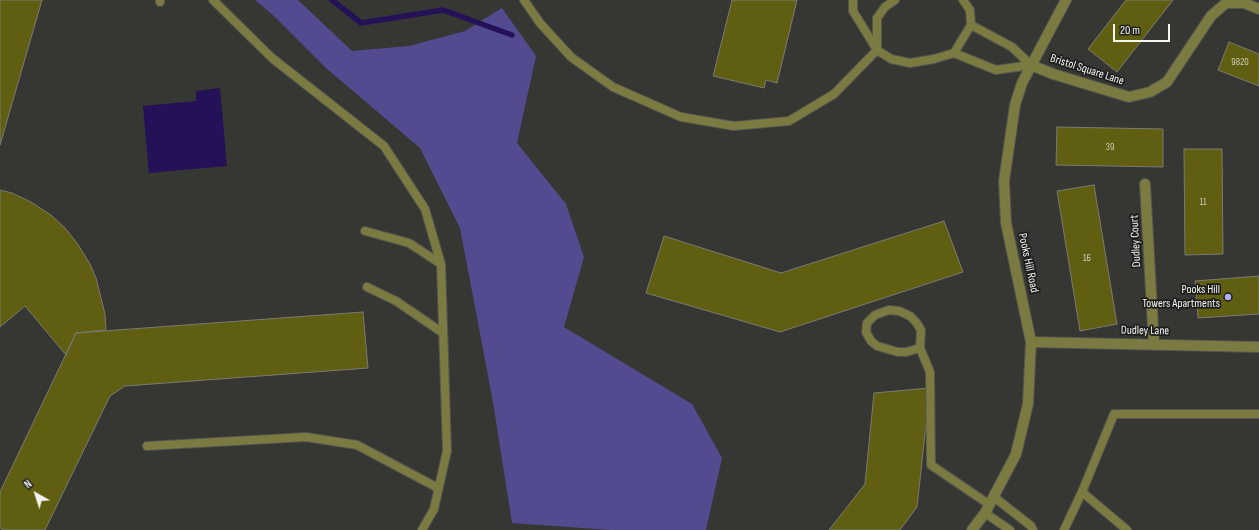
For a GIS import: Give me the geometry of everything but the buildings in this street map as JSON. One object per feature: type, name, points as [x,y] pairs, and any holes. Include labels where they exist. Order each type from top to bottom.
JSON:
[{"type":"street","name":"Pooks Hill Road","points":[[972,530],[990,505],[1016,454],[1028,404],[1031,342],[1006,223],[1004,181],[1015,105],[1022,83],[1066,0]]},
{"type":"street","name":"Bristol Square Lane","points":[[1031,65],[1053,74],[1129,97],[1150,92],[1168,82],[1212,16],[1226,3],[1244,3],[1259,9]]},
{"type":"street","name":"Dudley Court","points":[[1145,184],[1154,345]]},
{"type":"street","name":"Dudley Lane","points":[[1031,342],[1259,347]]},
{"type":"lane","points":[[213,0],[272,58],[384,146],[425,209],[441,264],[447,451],[434,509],[422,530]]},
{"type":"lane","points":[[524,0],[540,24],[571,57],[613,87],[681,117],[734,126],[788,121],[834,94],[877,50],[878,18],[885,7],[895,0]]},
{"type":"lane","points":[[853,0],[853,11],[877,50],[891,59],[910,63],[934,59],[954,53],[996,70],[1031,65]]},
{"type":"lane","points":[[954,53],[971,26],[970,10],[963,0]]},
{"type":"lane","points":[[971,26],[1012,47],[1031,65]]},
{"type":"lane","points":[[365,231],[409,243],[441,264]]},
{"type":"lane","points":[[367,287],[396,301],[443,334]]},
{"type":"lane","points":[[920,348],[906,352],[898,352],[877,346],[871,341],[866,332],[867,323],[875,315],[889,310],[899,311],[910,316],[921,330],[920,348],[930,372],[931,465],[990,505],[1031,526],[1033,530]]},
{"type":"lane","points":[[1064,530],[1082,492],[1114,414],[1259,414]]},
{"type":"lane","points":[[147,446],[306,437],[357,445],[438,488]]},
{"type":"lane","points":[[1082,492],[1127,530]]},
{"type":"lane","points":[[990,505],[1010,530]]},
{"type":"shaded area","points":[[255,0],[298,0],[352,51],[409,46],[465,31],[502,8],[536,56],[517,143],[566,204],[584,257],[564,327],[692,404],[722,458],[706,530],[610,530],[512,523],[493,402],[460,228],[420,148],[326,68],[275,17]]},
{"type":"shaded area","points":[[220,88],[227,166],[149,173],[143,106],[196,101],[196,91]]},
{"type":"waterway","points":[[332,0],[361,23],[443,10],[512,35]]},
{"type":"place","name":"Pooks Hill Towers Apartments","points":[[1228,297]]}]
